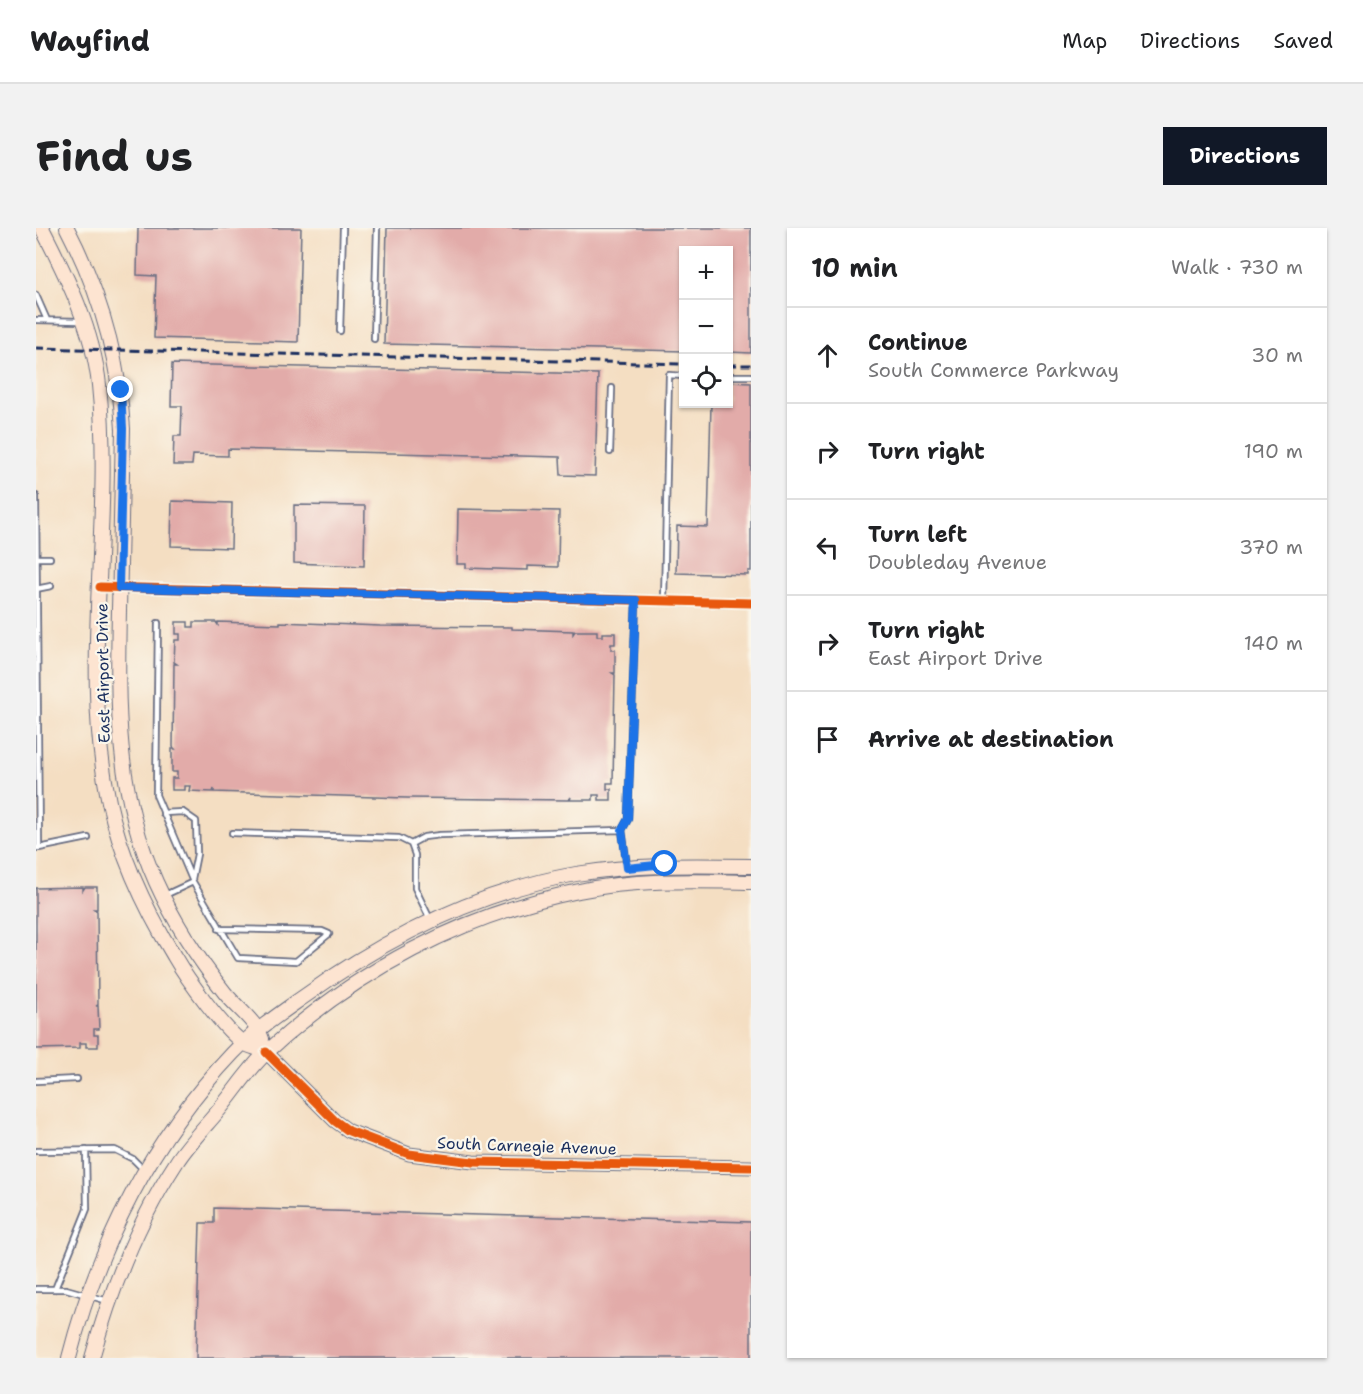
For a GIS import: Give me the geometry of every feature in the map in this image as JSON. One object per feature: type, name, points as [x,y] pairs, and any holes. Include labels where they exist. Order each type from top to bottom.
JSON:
[{"type":"main road","name":"East Airport Drive","points":[[42,228],[73,290],[99,384],[103,440],[99,742],[109,803],[126,864],[149,915],[181,968],[202,998],[244,1043],[266,1052]]},
{"type":"main road","name":"East Airport Drive","points":[[67,228],[83,259],[105,319],[115,358],[122,409],[117,689],[123,769],[144,854],[163,896],[194,952],[226,994],[259,1030],[266,1052]]},
{"type":"main road","points":[[69,1358],[102,1254],[145,1171],[189,1106],[244,1043],[336,973],[390,940],[431,921],[505,892],[542,882],[665,864],[751,866]]},
{"type":"main road","points":[[92,1358],[108,1301],[137,1233],[177,1162],[266,1052],[348,989],[413,948],[511,908],[579,891],[625,884],[666,880],[751,882]]},
{"type":"street","points":[[83,321],[105,319]]},
{"type":"street","points":[[100,587],[751,603]]},
{"type":"street","name":"South Carnegie Avenue","points":[[266,1052],[335,1121],[366,1139],[409,1154],[473,1162],[751,1167]]},
{"type":"lane","points":[[340,331],[343,228]]},
{"type":"lane","points":[[374,339],[377,228]]},
{"type":"lane","points":[[36,295],[47,320]]},
{"type":"lane","points":[[36,320],[83,321]]},
{"type":"lane","points":[[664,601],[669,375],[679,376]]},
{"type":"lane","points":[[733,376],[751,376]]},
{"type":"lane","points":[[610,452],[612,388]]},
{"type":"lane","points":[[36,496],[38,848],[88,838]]},
{"type":"lane","points":[[36,558],[50,558]]},
{"type":"lane","points":[[36,589],[51,586]]},
{"type":"lane","points":[[627,868],[622,830],[628,819],[636,600]]},
{"type":"lane","points":[[158,623],[154,778],[163,813],[192,881],[219,929],[238,958],[251,961],[296,961],[328,938],[329,934],[321,931],[219,929]]},
{"type":"lane","points":[[163,813],[183,812],[196,821],[197,854],[192,881]]},
{"type":"lane","points":[[411,844],[424,837],[440,835],[622,830]]},
{"type":"lane","points":[[232,833],[399,838],[411,844],[415,855],[416,888],[431,921]]},
{"type":"lane","points":[[163,896],[192,881]]},
{"type":"lane","points":[[36,1081],[77,1079]]},
{"type":"lane","points":[[36,1151],[86,1150],[124,1153],[145,1171]]},
{"type":"lane","points":[[55,1289],[87,1209],[86,1150]]},
{"type":"lane","points":[[36,1289],[66,1289],[108,1301]]},
{"type":"building","points":[[138,228],[301,228],[298,342],[154,338],[156,276],[137,275]]},
{"type":"building","points":[[387,228],[751,228],[751,353],[733,352],[733,246],[679,246],[679,351],[384,344]]},
{"type":"building","points":[[172,364],[598,374],[595,476],[561,475],[560,457],[228,449],[228,456],[193,455],[192,465],[173,465],[174,436],[181,436],[182,406],[171,406]]},
{"type":"building","points":[[733,382],[751,383],[751,571],[748,571],[748,575],[676,573],[677,526],[708,527],[711,408],[733,408]]},
{"type":"building","points":[[172,501],[232,503],[231,548],[171,546]]},
{"type":"building","points":[[294,505],[365,506],[364,566],[294,563]]},
{"type":"building","points":[[458,509],[559,511],[558,567],[528,566],[528,570],[466,568],[466,564],[457,564]]},
{"type":"building","points":[[176,622],[188,622],[188,627],[194,627],[194,622],[216,622],[218,625],[218,622],[280,624],[280,622],[380,626],[512,627],[512,629],[573,631],[573,634],[575,631],[597,631],[597,636],[603,636],[603,633],[615,633],[615,644],[611,644],[611,650],[615,650],[615,673],[612,673],[615,675],[613,783],[607,783],[607,789],[611,789],[611,800],[599,800],[599,795],[593,795],[593,800],[570,800],[571,797],[569,800],[407,798],[214,792],[214,789],[213,792],[189,791],[190,786],[184,786],[184,790],[172,790],[172,778],[177,778],[177,772],[172,772],[172,749],[175,749],[173,747],[174,664],[177,664],[174,662],[175,640],[180,640],[180,634],[176,634]]},
{"type":"building","points":[[83,887],[83,890],[85,887],[97,887],[97,909],[94,909],[97,911],[98,1005],[96,1006],[98,1006],[99,1029],[94,1029],[94,1035],[98,1035],[98,1047],[86,1047],[86,1043],[80,1043],[80,1048],[36,1049],[36,888]]},
{"type":"building","points":[[214,1208],[751,1222],[751,1358],[196,1358],[200,1223],[214,1223]]},
{"type":"railway","points":[[36,348],[679,364]]},
{"type":"railway","points":[[733,365],[751,365]]},
{"type":"cycle path","points":[[100,587],[751,603]]},
{"type":"cycle path","points":[[266,1052],[335,1121],[349,1131],[409,1154],[473,1162],[751,1167]]},
{"type":"route","points":[[121,390],[123,429],[119,588],[636,600],[628,819],[622,830],[627,868],[665,864]]}]
